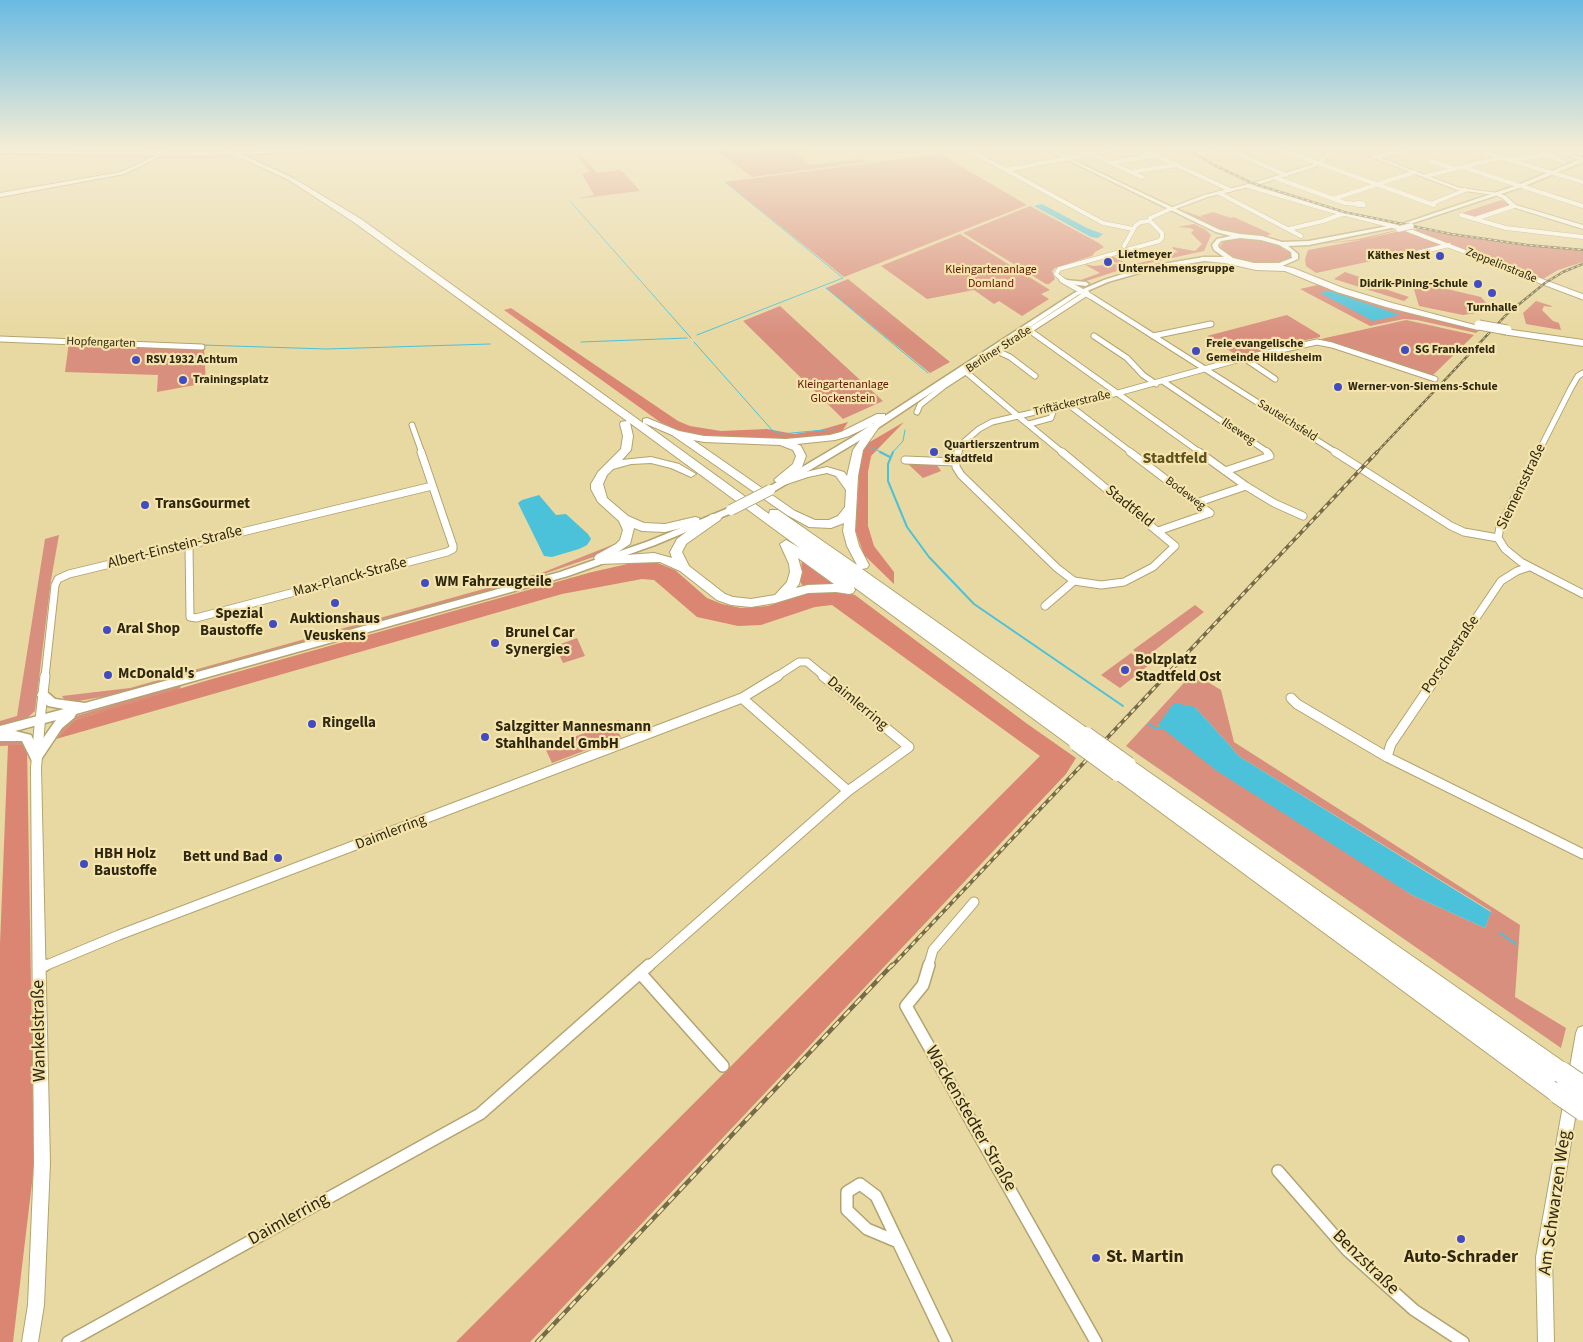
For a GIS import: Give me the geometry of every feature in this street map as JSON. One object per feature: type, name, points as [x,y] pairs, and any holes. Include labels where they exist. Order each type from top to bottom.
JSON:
[{"type":"highway","points":[[341,211],[1082,739],[1574,1096]]},
{"type":"highway","points":[[352,211],[647,421],[894,604]]},
{"type":"highway","points":[[1209,252],[1225,260],[1256,268],[1285,270],[1306,276]]},
{"type":"highway","points":[[1293,258],[1295,268],[1352,292],[1478,326]]},
{"type":"highway","points":[[1274,266],[1389,305],[1478,326],[1583,342]]},
{"type":"highway","points":[[613,406],[625,424],[854,592]]},
{"type":"highway","points":[[647,421],[676,433],[704,439],[745,442],[801,442],[845,434],[881,416]]},
{"type":"highway","points":[[625,424],[628,436],[626,450],[598,479],[597,489],[602,500],[624,519],[642,527],[665,528],[695,521]]},
{"type":"highway","points":[[863,565],[850,537],[852,490],[858,450],[874,427]]},
{"type":"highway","points":[[676,433],[863,565],[888,586],[894,604]]},
{"type":"highway","points":[[728,468],[722,459],[724,450],[734,444],[745,442]]},
{"type":"highway","points":[[774,442],[797,448],[802,456],[798,465],[782,481]]},
{"type":"highway","points":[[606,470],[624,462],[645,460],[665,463],[691,474]]},
{"type":"highway","points":[[782,481],[827,470],[840,474],[852,490]]},
{"type":"highway","points":[[793,514],[813,524],[831,524],[842,519],[851,507]]},
{"type":"highway","points":[[685,569],[677,557],[677,548],[690,534],[716,517]]},
{"type":"highway","points":[[601,560],[626,541],[629,530],[624,519]]},
{"type":"highway","points":[[775,599],[790,588],[795,579],[795,564],[784,542]]},
{"type":"highway","points":[[601,560],[654,557],[664,559],[685,569],[712,592],[731,601],[751,603],[775,599],[815,588],[836,588],[894,604]]},
{"type":"highway","points":[[1123,769],[1561,1072],[1574,1096]]},
{"type":"main road","points":[[1173,211],[1217,233],[1221,239]]},
{"type":"main road","points":[[1174,211],[1218,231],[1262,238],[1282,244],[1314,243],[1402,226],[1455,211]]},
{"type":"main road","points":[[1205,228],[1213,236],[1209,243],[1209,252]]},
{"type":"main road","points":[[1209,252],[1221,239],[1240,236]]},
{"type":"main road","points":[[1209,252],[1248,264],[1274,266],[1293,258],[1301,248],[1314,243]]},
{"type":"main road","points":[[1282,244],[1293,258]]},
{"type":"main road","name":"Berliner Straße","points":[[1084,293],[1090,285],[1120,272],[1162,262],[1208,256],[1209,252]]},
{"type":"main road","name":"Berliner Straße","points":[[1090,285],[1209,252],[1231,259]]},
{"type":"main road","points":[[782,481],[881,416],[1090,291],[1090,285],[1064,281]]},
{"type":"main road","points":[[601,560],[729,508],[768,489],[874,427],[1084,293]]},
{"type":"main road","points":[[930,390],[944,386]]},
{"type":"main road","points":[[0,731],[519,586],[601,560],[716,517],[729,508]]},
{"type":"main road","points":[[43,696],[52,703],[61,705],[97,704]]},
{"type":"main road","points":[[36,758],[58,725],[76,711]]},
{"type":"main road","points":[[0,736],[27,738],[36,758]]},
{"type":"street","points":[[1080,211],[1103,223],[1134,229]]},
{"type":"street","points":[[1150,221],[1152,216],[1166,211]]},
{"type":"street","points":[[1253,211],[1301,236]]},
{"type":"street","name":"Zeppelinstraße","points":[[1331,211],[1405,229],[1583,297]]},
{"type":"street","points":[[1475,219],[1500,211]]},
{"type":"street","points":[[1530,211],[1583,226]]},
{"type":"street","points":[[1289,229],[1342,214]]},
{"type":"street","points":[[1461,215],[1527,232],[1583,237]]},
{"type":"street","points":[[1124,246],[1134,229],[1141,222],[1150,221]]},
{"type":"street","points":[[1084,293],[1064,281],[1056,274],[1056,271],[1101,255],[1149,245],[1159,241],[1162,238],[1162,233],[1150,221]]},
{"type":"street","name":"Zeppelinstraße","points":[[1405,256],[1449,246]]},
{"type":"street","name":"Berliner Straße","points":[[917,412],[920,405],[944,386],[1084,293]]},
{"type":"street","name":"Sauteichsfeld","points":[[1084,293],[1451,526],[1464,532],[1498,538]]},
{"type":"street","points":[[1153,336],[1211,324]]},
{"type":"street","points":[[1029,330],[1246,486],[1274,503],[1303,516]]},
{"type":"street","points":[[1094,336],[1128,358],[1142,375],[1156,384]]},
{"type":"street","name":"Hopfengarten","points":[[0,339],[202,347]]},
{"type":"street","name":"Triftäckerstraße","points":[[955,462],[964,442],[979,429],[992,422],[1118,394],[1244,358],[1322,342],[1434,379]]},
{"type":"street","points":[[997,351],[1010,357],[1035,376]]},
{"type":"street","points":[[1244,358],[1275,379]]},
{"type":"street","name":"Stadtfeld","points":[[966,372],[1175,546],[1146,572],[1124,582],[1089,584],[1074,581]]},
{"type":"street","name":"Siemensstraße","points":[[1583,373],[1578,376],[1571,388],[1500,527],[1498,538],[1505,549],[1529,567],[1583,594]]},
{"type":"street","name":"Ilseweg","points":[[1164,382],[1270,454],[1270,456],[1225,471]]},
{"type":"street","name":"Bodeweg","points":[[1069,405],[1210,513],[1158,531]]},
{"type":"street","points":[[1029,424],[1051,418],[1054,409]]},
{"type":"street","name":"Max-Planck-Straße","points":[[188,545],[190,617],[196,618],[453,549],[412,425]]},
{"type":"street","points":[[905,460],[955,462],[965,479],[1057,568],[1074,581],[1045,606]]},
{"type":"street","name":"Albert-Einstein-Straße","points":[[40,720],[55,585],[58,579],[69,574],[432,486]]},
{"type":"street","points":[[1196,503],[1246,486]]},
{"type":"street","name":"Porschestraße","points":[[1387,757],[1391,744],[1501,581],[1517,570],[1529,567]]},
{"type":"street","name":"Daimlerring","points":[[39,968],[742,698],[799,662],[807,662],[909,747],[848,791],[480,1114],[68,1342]]},
{"type":"street","points":[[742,698],[848,791]]},
{"type":"street","points":[[1291,698],[1297,704],[1387,757],[1583,854]]},
{"type":"street","name":"Wankelstraße","points":[[30,1342],[36,1305],[42,1163],[36,758],[40,720]]},
{"type":"street","name":"Wackenstedter Straße","points":[[974,902],[933,950],[923,985],[906,1006],[1096,1342]]},
{"type":"street","points":[[641,974],[723,1066]]},
{"type":"street","name":"Am Schwarzen Weg","points":[[1546,1342],[1544,1257],[1574,1096],[1583,1033]]},
{"type":"street","name":"Benzstraße","points":[[1278,1171],[1347,1250],[1414,1310],[1463,1342]]},
{"type":"street","points":[[898,1242],[867,1229],[847,1210],[847,1192],[860,1184],[876,1196],[946,1342]]},
{"type":"green space","points":[[761,211],[1013,211],[844,277]]},
{"type":"green space","points":[[1019,211],[1039,211],[1104,247],[1092,256],[1055,268],[1052,271],[1055,279],[1046,284],[963,233]]},
{"type":"green space","points":[[1182,211],[1209,220],[1200,216],[1213,212],[1231,218],[1234,217],[1271,234],[1266,236],[1284,241],[1302,241],[1394,227],[1354,236],[1307,243],[1286,243],[1268,238],[1226,232]]},
{"type":"green space","points":[[1469,211],[1495,211],[1475,218],[1462,213]]},
{"type":"green space","points":[[1194,224],[1211,235],[1204,251],[1126,268],[1080,283],[1070,282],[1065,279],[1071,282],[1078,281],[1100,273],[1084,264],[1094,266],[1118,264],[1107,257],[1110,255],[1130,265],[1162,258],[1159,256],[1178,252],[1173,247],[1195,251],[1202,244],[1191,233],[1194,230],[1178,227]]},
{"type":"green space","points":[[1403,229],[1362,240],[1404,230],[1445,245],[1316,273],[1306,266],[1305,259],[1308,250],[1361,240],[1320,244],[1359,239]]},
{"type":"green space","points":[[1419,229],[1528,245],[1583,250],[1583,262],[1558,270],[1541,280],[1412,230]]},
{"type":"green space","name":"Kleingartenanlage Domland","points":[[960,234],[1050,290],[1041,294],[1049,299],[1022,316],[999,301],[994,304],[974,290],[927,299],[881,266]]},
{"type":"green space","points":[[1233,237],[1272,241],[1290,251],[1291,256],[1289,259],[1277,264],[1254,263],[1235,259],[1220,247],[1224,240]]},
{"type":"green space","points":[[1345,272],[1389,287],[1385,289],[1409,297],[1404,301],[1334,279]]},
{"type":"green space","points":[[848,279],[950,362],[930,373],[826,288]]},
{"type":"green space","points":[[1418,282],[1481,297],[1488,305],[1476,313],[1463,315],[1419,306],[1412,283]]},
{"type":"green space","points":[[1322,284],[1481,329],[1476,333],[1404,319],[1370,326],[1300,289]]},
{"type":"green space","points":[[1536,301],[1552,306],[1544,306],[1542,310],[1553,321],[1559,323],[1561,330],[1526,324],[1523,313]]},
{"type":"green space","name":"Kleingartenanlage Glockenstein","points":[[780,306],[883,401],[843,419],[743,321]]},
{"type":"green space","points":[[1287,315],[1320,335],[1320,337],[1274,347],[1272,348],[1275,350],[1241,358],[1207,336]]},
{"type":"green space","name":"SG Frankenfeld","points":[[1406,320],[1474,335],[1431,377],[1321,339]]},
{"type":"green space","name":"RSV 1932 Achtum","points":[[69,342],[204,348],[206,383],[157,392],[158,375],[65,372]]},
{"type":"green space","points":[[908,464],[937,465],[941,471],[923,478]]},
{"type":"green space","points":[[59,535],[51,580],[35,711],[25,720],[9,725],[27,745],[0,746],[0,721],[17,716],[45,539]]},
{"type":"green space","points":[[617,543],[605,553],[506,587],[129,692],[67,703],[62,696],[130,688],[544,572]]},
{"type":"green space","points":[[1195,605],[1204,612],[1145,658],[1133,650]]},
{"type":"green space","points":[[577,638],[585,656],[563,663],[555,646]]},
{"type":"green space","name":"Bolzplatz Stadtfeld Ost","points":[[1131,653],[1149,665],[1120,688],[1101,675]]},
{"type":"green space","points":[[1193,673],[1221,690],[1234,742],[1520,925],[1515,997],[1566,1028],[1561,1048],[1126,746]],"holes":[[[1195,707],[1240,757],[1491,911],[1485,928],[1412,895],[1158,725]]]},
{"type":"green space","points":[[182,684],[179,690],[75,720],[56,739],[52,740],[59,729],[73,717]]},
{"type":"green space","points":[[619,720],[619,725],[615,727],[621,737],[552,763],[545,748]]},
{"type":"shaded area","points":[[511,308],[678,421],[690,426],[721,431],[767,429],[794,434],[820,430],[848,422],[841,433],[786,440],[699,436],[682,432],[660,422],[504,310]]},
{"type":"shaded area","points":[[904,422],[871,456],[868,472],[868,526],[874,546],[894,572],[894,584],[864,555],[856,532],[856,521],[860,457],[863,450],[868,443]]},
{"type":"shaded area","points":[[802,560],[841,587],[802,585],[800,581]]},
{"type":"shaded area","points":[[655,562],[675,570],[707,598],[722,604],[741,608],[768,606],[820,590],[836,590],[855,595],[1026,723],[1076,758],[1066,774],[530,1342],[456,1342],[1040,756],[832,605],[815,607],[761,625],[738,626],[697,617],[654,580],[642,579],[562,594],[56,739],[75,720],[212,679],[592,572],[632,563]]},
{"type":"shaded area","points":[[8,745],[27,745],[34,1166],[13,1342],[0,1342],[0,944]]},
{"type":"water","points":[[1043,211],[1054,211],[1087,228],[1103,234],[1098,238],[1091,237]]},
{"type":"water","points":[[1330,291],[1400,315],[1373,321],[1320,293]]},
{"type":"water","points":[[539,495],[556,515],[566,514],[588,534],[591,539],[587,545],[552,557],[544,556],[518,503]]},
{"type":"water","points":[[1174,703],[1195,707],[1240,757],[1491,912],[1485,928],[1412,895],[1217,771],[1158,725]]},
{"type":"waterway","points":[[579,211],[691,338]]},
{"type":"waterway","points":[[697,335],[843,278],[760,211]]},
{"type":"waterway","points":[[826,288],[928,373]]},
{"type":"waterway","points":[[581,342],[687,338]]},
{"type":"waterway","points":[[694,342],[772,430],[781,434],[835,429]]},
{"type":"waterway","points":[[202,345],[326,349],[490,344]]},
{"type":"waterway","points":[[892,453],[903,441],[905,430]]},
{"type":"waterway","points":[[870,447],[883,453]]},
{"type":"waterway","points":[[880,452],[890,457]]},
{"type":"waterway","points":[[893,452],[888,464],[888,481],[907,527],[929,557],[974,604],[1123,706]]},
{"type":"waterway","points":[[1149,724],[1155,728],[1162,728]]},
{"type":"waterway","points":[[1500,933],[1516,944]]},
{"type":"railway","points":[[1340,211],[1451,234],[1527,245],[1583,250]]},
{"type":"railway","points":[[1376,453],[1507,314],[1545,283],[1563,272],[1583,264]]},
{"type":"railway","points":[[891,967],[1377,452]]},
{"type":"railway","points":[[537,1342],[892,965]]},
{"type":"place","name":"Käthes Nest","points":[[1440,256]]},
{"type":"place","name":"Lietmeyer Unternehmensgruppe","points":[[1108,262]]},
{"type":"place","name":"Didrik-Pining-Schule","points":[[1478,284]]},
{"type":"place","name":"Turnhalle","points":[[1492,293]]},
{"type":"place","name":"SG Frankenfeld","points":[[1405,350]]},
{"type":"place","name":"Freie evangelische Gemeinde Hildesheim","points":[[1196,351]]},
{"type":"place","name":"RSV 1932 Achtum","points":[[136,360]]},
{"type":"place","name":"Trainingsplatz","points":[[183,380]]},
{"type":"place","name":"Werner-von-Siemens-Schule","points":[[1338,387]]},
{"type":"place","name":"Quartierszentrum Stadtfeld","points":[[934,452]]},
{"type":"place","name":"TransGourmet","points":[[145,505]]},
{"type":"place","name":"WM Fahrzeugteile","points":[[425,583]]},
{"type":"place","name":"Auktionshaus Veuskens","points":[[335,603]]},
{"type":"place","name":"Spezial Baustoffe","points":[[273,624]]},
{"type":"place","name":"Aral Shop","points":[[107,630]]},
{"type":"place","name":"Brunel Car Synergies","points":[[495,643]]},
{"type":"place","name":"Bolzplatz Stadtfeld Ost","points":[[1125,670]]},
{"type":"place","name":"McDonald's","points":[[108,675]]},
{"type":"place","name":"Ringella","points":[[312,724]]},
{"type":"place","name":"Salzgitter Mannesmann Stahlhandel GmbH","points":[[485,737]]},
{"type":"place","name":"Bett und Bad","points":[[278,858]]},
{"type":"place","name":"HBH Holz Baustoffe","points":[[84,864]]},
{"type":"place","name":"Auto-Schrader","points":[[1461,1239]]},
{"type":"place","name":"St. Martin","points":[[1096,1258]]},
{"type":"district","name":"Stadtfeld","points":[[1175,459]]}]
